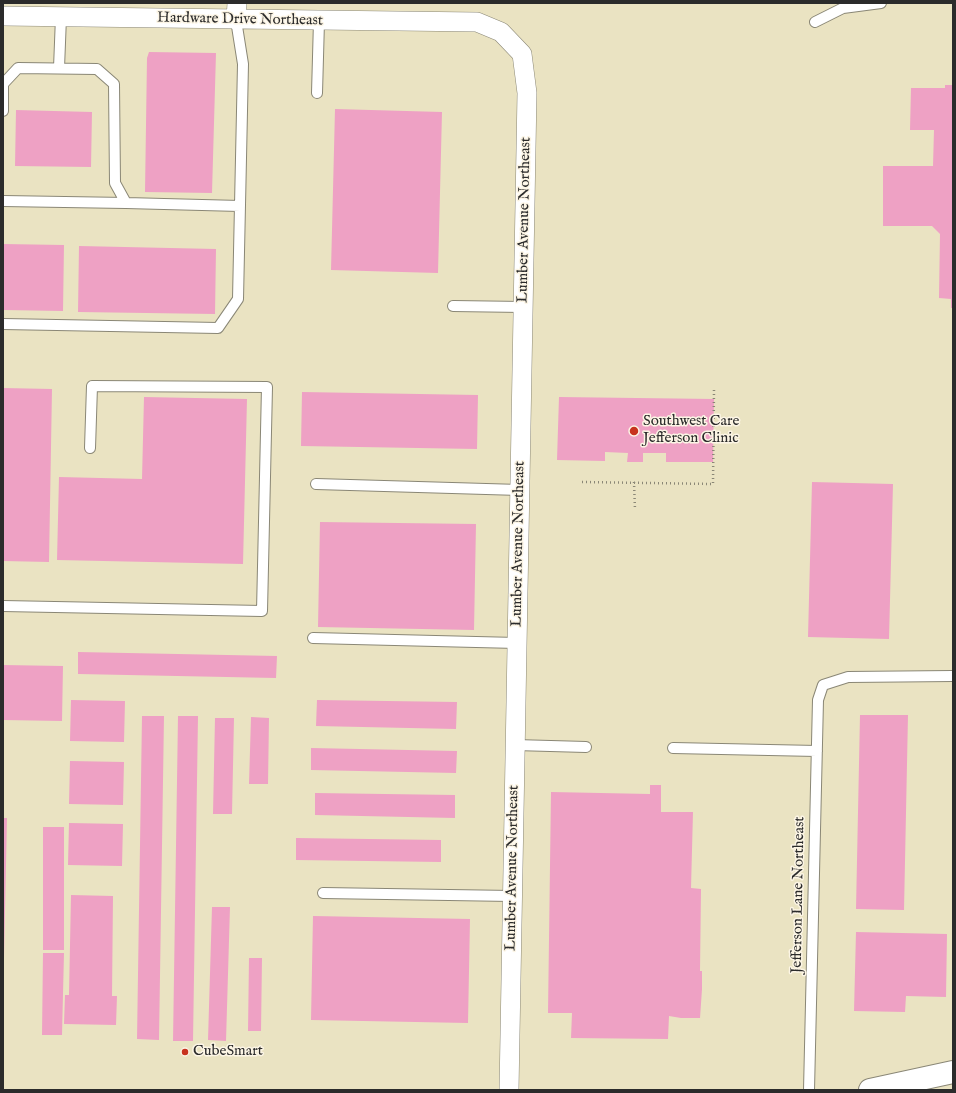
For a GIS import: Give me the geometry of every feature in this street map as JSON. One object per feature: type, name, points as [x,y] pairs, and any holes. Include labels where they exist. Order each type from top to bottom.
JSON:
[{"type":"main road","points":[[870,1090],[953,1072]]},
{"type":"street","name":"Hardware Drive Northeast","points":[[3,16],[61,17],[237,11],[319,21],[477,22]]},
{"type":"street","name":"Lumber Avenue Northeast","points":[[477,22],[501,32],[522,54],[527,93],[509,1090]]},
{"type":"lane","points":[[815,22],[844,8],[881,3]]},
{"type":"lane","points":[[3,324],[218,328],[238,299],[243,64],[237,11]]},
{"type":"lane","points":[[59,68],[61,17]]},
{"type":"lane","points":[[317,93],[319,21]]},
{"type":"lane","points":[[3,111],[3,84],[18,68],[97,69],[114,84],[115,183],[126,203]]},
{"type":"lane","points":[[3,201],[240,206]]},
{"type":"lane","points":[[453,306],[523,308]]},
{"type":"lane","points":[[3,606],[262,611],[267,387],[92,386],[90,448]]},
{"type":"lane","points":[[316,484],[520,490]]},
{"type":"lane","points":[[314,638],[517,643]]},
{"type":"lane","name":"Jefferson Lane Northeast","points":[[809,1090],[818,700],[823,684],[848,677],[953,676]]},
{"type":"lane","points":[[515,745],[586,747]]},
{"type":"lane","points":[[673,748],[817,751]]},
{"type":"lane","points":[[323,893],[512,896]]},
{"type":"path","points":[[582,482],[713,484],[714,390]]},
{"type":"path","points":[[634,482],[635,510]]},
{"type":"building","points":[[149,52],[216,53],[212,193],[145,192],[147,58]]},
{"type":"building","points":[[945,85],[953,85],[953,308],[951,308],[951,299],[939,298],[940,234],[932,226],[883,226],[883,166],[933,166],[934,130],[910,130],[911,88],[945,88]]},
{"type":"building","points":[[335,109],[442,112],[438,273],[331,270]]},
{"type":"building","points":[[16,110],[92,112],[91,167],[15,166]]},
{"type":"building","points":[[3,244],[64,245],[63,311],[3,310]]},
{"type":"building","points":[[79,246],[216,249],[215,314],[78,312]]},
{"type":"building","points":[[3,388],[52,389],[49,562],[3,561]]},
{"type":"building","points":[[302,392],[478,395],[477,449],[301,446]]},
{"type":"building","points":[[144,397],[247,399],[243,564],[57,560],[59,477],[142,479]]},
{"type":"building","points":[[559,397],[714,399],[713,462],[666,462],[666,453],[643,453],[643,462],[627,462],[628,453],[605,452],[605,461],[557,460]]},
{"type":"building","points":[[812,482],[893,484],[889,639],[808,637]]},
{"type":"building","points":[[320,522],[476,524],[474,630],[318,627]]},
{"type":"building","points":[[78,652],[277,656],[276,678],[78,674]]},
{"type":"building","points":[[3,665],[63,666],[62,721],[3,720]]},
{"type":"building","points":[[71,700],[125,701],[124,742],[70,741]]},
{"type":"building","points":[[317,700],[457,702],[456,729],[316,726]]},
{"type":"building","points":[[860,715],[908,715],[904,910],[856,909]]},
{"type":"building","points":[[142,716],[164,716],[159,1040],[137,1039]]},
{"type":"building","points":[[178,716],[198,716],[193,1041],[173,1041]]},
{"type":"building","points":[[251,717],[269,718],[268,784],[249,784]]},
{"type":"building","points":[[215,718],[234,718],[232,814],[213,814]]},
{"type":"building","points":[[311,748],[457,751],[456,773],[311,770]]},
{"type":"building","points":[[70,761],[124,762],[123,805],[69,804]]},
{"type":"building","points":[[650,785],[661,785],[661,812],[693,812],[691,888],[701,889],[700,971],[702,971],[702,989],[700,1018],[681,1018],[669,1016],[668,1039],[571,1038],[572,1013],[548,1013],[551,792],[650,794]]},
{"type":"building","points":[[315,793],[455,795],[455,818],[315,815]]},
{"type":"building","points":[[3,818],[7,818],[4,958],[3,958]]},
{"type":"building","points":[[69,823],[123,824],[122,866],[68,865]]},
{"type":"building","points":[[43,827],[64,827],[64,950],[43,950]]},
{"type":"building","points":[[296,838],[441,840],[441,862],[296,860]]},
{"type":"building","points":[[71,895],[113,896],[112,996],[117,996],[116,1025],[64,1024],[65,995],[69,995]]},
{"type":"building","points":[[212,907],[230,907],[226,1041],[208,1040]]},
{"type":"building","points":[[313,916],[470,919],[468,1023],[311,1020]]},
{"type":"building","points":[[856,932],[947,934],[946,997],[906,996],[905,1012],[854,1011]]},
{"type":"building","points":[[43,953],[64,953],[62,1035],[42,1035]]},
{"type":"building","points":[[249,958],[262,958],[261,1031],[248,1031]]},
{"type":"place","name":"Southwest Care Jefferson Clinic","points":[[634,431]]},
{"type":"place","name":"CubeSmart","points":[[185,1052]]}]
